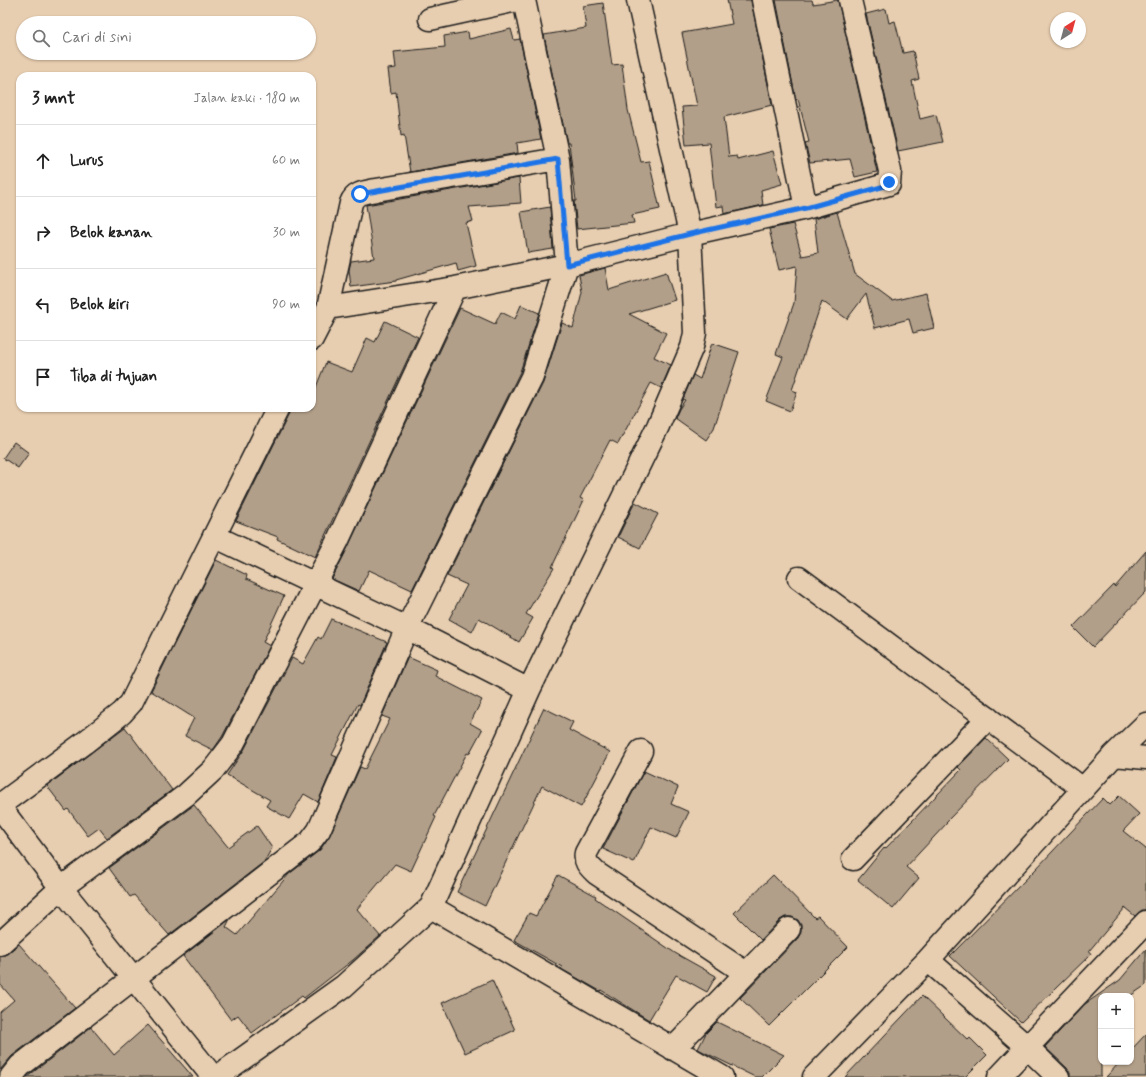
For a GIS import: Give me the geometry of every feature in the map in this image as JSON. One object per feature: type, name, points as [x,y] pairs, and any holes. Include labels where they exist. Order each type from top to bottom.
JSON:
[{"type":"street","points":[[430,20],[517,0]]},
{"type":"street","points":[[11,1077],[20,1066],[310,842],[319,830],[407,628],[532,377],[567,265],[558,159],[524,0]]},
{"type":"street","points":[[218,1077],[344,986],[431,907],[529,690],[658,426],[692,347],[695,334],[690,234],[638,0]]},
{"type":"street","points":[[763,0],[806,208]]},
{"type":"street","points":[[328,308],[455,288],[567,265],[690,234],[806,208],[889,184],[890,171],[850,0]]},
{"type":"street","points":[[316,331],[328,308],[352,199],[357,195],[376,190],[558,159]]},
{"type":"street","points":[[0,944],[61,888],[186,795],[213,770],[233,744],[340,537],[455,288]]},
{"type":"street","points":[[213,1077],[61,888],[0,806],[84,744],[122,713],[131,703],[276,412]]},
{"type":"street","points":[[214,536],[407,628],[529,690]]},
{"type":"street","points":[[799,578],[1083,789]]},
{"type":"street","points":[[853,859],[988,718]]},
{"type":"street","points":[[814,1077],[928,960],[1114,755],[1146,724]]},
{"type":"street","points":[[641,751],[586,853],[585,858],[588,865],[596,872],[746,973]]},
{"type":"street","points":[[1114,755],[1146,758]]},
{"type":"street","points":[[431,907],[722,1077]]},
{"type":"street","points":[[999,1077],[1146,922]]},
{"type":"street","points":[[673,1049],[789,929]]},
{"type":"street","points":[[928,960],[1058,1077]]},
{"type":"building","points":[[727,0],[751,0],[772,105],[724,117],[729,157],[737,156],[738,160],[773,151],[782,184],[761,190],[763,205],[724,214],[723,206],[716,207],[709,143],[686,145],[682,107],[697,106],[682,33],[732,24]]},
{"type":"building","points":[[776,0],[812,0],[813,4],[838,0],[877,172],[855,177],[850,159],[810,163],[805,143],[809,142],[798,99],[796,100]]},
{"type":"building","points":[[603,3],[612,65],[622,64],[628,110],[641,162],[649,161],[660,209],[632,215],[634,223],[577,229],[574,201],[576,201],[569,143],[567,143],[544,35],[586,28],[583,6]]},
{"type":"building","points":[[886,9],[889,23],[895,21],[903,53],[913,51],[919,79],[912,81],[920,119],[936,115],[943,142],[898,151],[866,14]]},
{"type":"building","points":[[511,29],[514,40],[520,39],[541,139],[517,143],[518,153],[410,172],[404,135],[401,136],[396,92],[391,93],[388,69],[396,68],[394,52],[445,47],[444,36],[468,32],[469,39]]},
{"type":"building","points":[[519,178],[521,203],[469,207],[473,221],[466,223],[476,266],[458,271],[456,263],[396,281],[351,287],[349,270],[351,261],[374,258],[366,205]]},
{"type":"building","points":[[550,207],[553,249],[528,253],[521,212]]},
{"type":"building","points":[[837,212],[855,274],[892,301],[926,293],[934,328],[913,333],[909,319],[875,328],[866,294],[847,319],[822,301],[792,390],[797,392],[790,411],[766,401],[783,357],[776,354],[794,303],[797,266],[779,270],[769,229],[793,224],[802,256],[818,253],[814,219]]},
{"type":"building","points":[[605,268],[609,290],[666,272],[675,300],[629,314],[666,333],[654,357],[671,365],[661,388],[651,383],[618,444],[610,440],[580,498],[584,500],[552,567],[554,568],[526,614],[533,618],[519,642],[479,618],[472,632],[449,619],[467,585],[447,576],[543,383],[562,323],[573,328],[582,292],[579,275]]},
{"type":"building","points":[[521,305],[539,313],[520,372],[412,590],[369,570],[359,591],[332,579],[460,308],[495,324],[501,312],[515,319]]},
{"type":"building","points":[[385,321],[418,337],[315,557],[277,539],[278,537],[236,521],[289,412],[316,412],[316,387],[326,362],[352,372],[367,338],[375,342]]},
{"type":"building","points":[[712,343],[739,352],[714,428],[706,440],[675,418],[685,400],[683,399],[693,375],[700,379]]},
{"type":"building","points":[[14,442],[29,453],[18,468],[3,458]]},
{"type":"building","points":[[635,502],[658,514],[640,548],[618,537]]},
{"type":"building","points":[[1146,551],[1146,592],[1093,647],[1073,627],[1114,585],[1115,587]]},
{"type":"building","points":[[216,560],[247,575],[246,579],[284,596],[263,642],[270,646],[222,737],[213,750],[185,736],[194,718],[151,691]]},
{"type":"building","points":[[331,619],[387,642],[360,705],[358,704],[332,755],[337,757],[318,802],[304,794],[289,819],[266,806],[270,800],[227,775],[244,750],[292,658],[303,664],[318,637],[321,639]]},
{"type":"building","points":[[408,657],[437,670],[435,676],[482,700],[470,723],[482,730],[469,754],[467,753],[434,816],[436,817],[411,871],[395,864],[357,909],[380,936],[353,960],[304,998],[302,996],[252,1033],[238,1015],[231,1020],[183,956],[230,919],[226,927],[237,935],[289,874],[320,850],[330,835],[360,767],[365,769],[390,719],[382,716]]},
{"type":"building","points":[[544,708],[573,722],[569,730],[610,752],[581,807],[542,786],[485,906],[457,892]]},
{"type":"building","points":[[125,727],[172,790],[107,838],[99,828],[88,836],[68,809],[66,811],[47,786]]},
{"type":"building","points":[[986,738],[1008,759],[946,822],[947,823],[906,867],[919,878],[893,909],[858,880],[884,848],[885,849],[961,770],[958,767]]},
{"type":"building","points":[[644,771],[678,787],[671,804],[689,812],[676,838],[651,827],[634,863],[603,849]]},
{"type":"building","points":[[1119,796],[1139,814],[1123,831],[1146,849],[1146,910],[1142,910],[1135,916],[1125,908],[1089,951],[1091,954],[1021,1022],[950,956],[1036,869],[1103,798],[1110,805]]},
{"type":"building","points":[[194,805],[228,847],[257,826],[272,848],[264,862],[169,935],[134,895],[130,897],[109,868]]},
{"type":"building","points":[[558,875],[596,896],[595,898],[675,953],[716,976],[707,992],[676,975],[649,1020],[601,990],[600,991],[561,969],[562,967],[514,940],[529,913],[536,916]]},
{"type":"building","points":[[773,875],[815,918],[818,916],[848,947],[769,1026],[740,998],[798,938],[801,932],[801,925],[798,920],[792,917],[785,917],[780,920],[761,940],[734,913]]},
{"type":"building","points":[[19,944],[75,1008],[12,1056],[0,1070],[0,1012],[14,1000],[0,984],[0,956],[8,953]]},
{"type":"building","points":[[1146,949],[1146,985],[1134,993],[1101,993],[1120,980]]},
{"type":"building","points":[[492,980],[515,1030],[465,1053],[442,1003]]},
{"type":"building","points":[[1098,995],[1098,1065],[1101,1065],[1101,1077],[1070,1077],[1070,1073],[1067,1068],[1045,1047],[1085,1004]]},
{"type":"building","points":[[922,996],[968,1040],[970,1038],[987,1055],[965,1077],[845,1077]]},
{"type":"building","points":[[717,1022],[784,1055],[762,1077],[755,1077],[698,1049],[706,1033]]},
{"type":"building","points":[[148,1025],[193,1077],[27,1077],[91,1027],[114,1055]]},
{"type":"building","points":[[1146,1034],[1146,1077],[1106,1077],[1117,1065],[1134,1065],[1134,1047]]},
{"type":"route","points":[[360,194],[558,159],[567,265],[690,234],[806,208],[885,186],[889,184],[889,182]]}]
